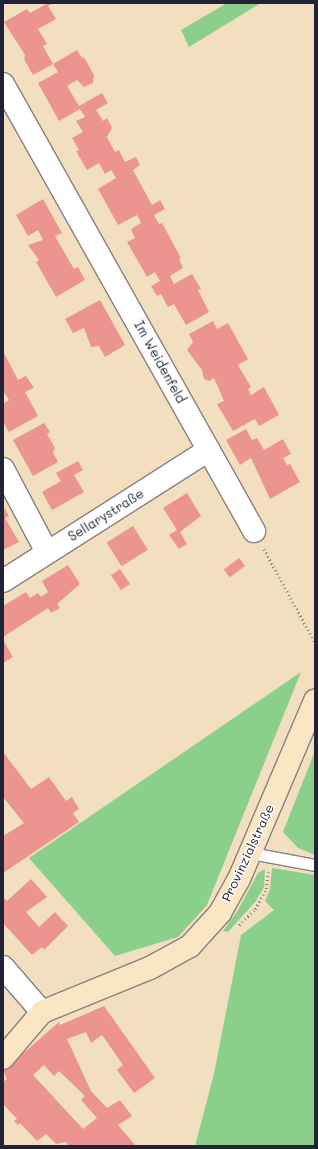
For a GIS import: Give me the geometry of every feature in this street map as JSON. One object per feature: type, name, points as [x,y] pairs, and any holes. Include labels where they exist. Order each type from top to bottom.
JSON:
[{"type":"main road","name":"Provinzialstraße","points":[[3,1058],[42,1012],[150,968],[190,946],[220,913],[251,854],[315,701]]},
{"type":"street","name":"Im Weidenfeld","points":[[3,84],[254,531]]},
{"type":"street","name":"Sellarystraße","points":[[3,581],[209,450]]},
{"type":"street","points":[[3,469],[48,552]]},
{"type":"street","points":[[3,967],[42,1012]]},
{"type":"lane","points":[[251,854],[315,865]]},
{"type":"path","points":[[254,531],[315,642]]},
{"type":"green space","points":[[227,3],[261,3],[189,47],[181,30]]},
{"type":"green space","points":[[301,672],[207,905],[178,937],[115,956],[29,858]]},
{"type":"green space","points":[[315,751],[315,855],[298,848],[283,832]]},
{"type":"green space","points":[[272,868],[315,875],[315,1146],[195,1146],[214,1074],[241,935],[274,910],[265,901],[270,889]]},
{"type":"green space","points":[[265,869],[264,887],[256,901],[228,932],[223,931],[238,910],[258,873]]},
{"type":"building","points":[[48,3],[53,3],[48,6],[56,19],[38,29],[47,44],[43,46],[53,64],[33,75],[24,59],[25,55],[4,22],[27,9],[30,13]]},
{"type":"building","points":[[77,50],[82,58],[84,57],[94,75],[93,83],[84,87],[77,80],[67,86],[79,106],[102,93],[108,103],[96,110],[103,121],[107,118],[112,128],[107,137],[115,152],[119,150],[125,162],[136,157],[140,165],[133,170],[152,205],[160,200],[165,209],[154,215],[159,224],[162,223],[181,258],[179,259],[183,268],[170,276],[174,284],[192,274],[201,289],[198,290],[209,312],[186,325],[174,304],[168,307],[161,294],[157,296],[151,286],[160,281],[155,272],[147,277],[127,242],[135,238],[131,229],[141,223],[137,215],[118,225],[98,189],[116,178],[111,170],[105,174],[99,163],[87,170],[76,151],[79,150],[72,138],[83,132],[76,121],[85,117],[80,109],[59,121],[38,83],[58,72],[53,64]]},
{"type":"building","points":[[43,199],[62,233],[55,236],[74,269],[78,267],[85,280],[56,297],[36,262],[39,260],[28,245],[43,240],[38,230],[28,236],[16,215]]},
{"type":"building","points":[[100,300],[125,345],[105,357],[99,346],[91,347],[84,328],[73,333],[65,319]]},
{"type":"building","points":[[213,321],[217,329],[228,323],[248,359],[238,365],[251,387],[248,389],[251,395],[264,387],[279,415],[259,426],[255,419],[233,431],[217,404],[224,401],[214,378],[209,381],[204,379],[202,370],[187,350],[193,342],[189,334]]},
{"type":"building","points":[[3,351],[18,380],[26,376],[34,388],[25,392],[38,416],[9,432],[3,422],[3,404],[9,400],[3,391]]},
{"type":"building","points":[[44,423],[50,432],[47,434],[55,448],[53,453],[58,462],[33,476],[13,440]]},
{"type":"building","points":[[246,429],[252,440],[257,438],[264,450],[283,439],[291,454],[283,458],[287,465],[290,464],[300,482],[270,499],[251,458],[240,465],[226,440]]},
{"type":"building","points":[[78,461],[83,470],[74,475],[84,492],[52,510],[42,492],[61,481],[56,473]]},
{"type":"building","points":[[187,493],[201,516],[180,532],[187,544],[179,549],[169,535],[177,530],[163,508]]},
{"type":"building","points":[[3,506],[9,516],[5,518],[19,542],[3,550]]},
{"type":"building","points":[[133,526],[148,550],[122,566],[107,542]]},
{"type":"building","points":[[239,558],[245,566],[230,577],[224,569]]},
{"type":"building","points":[[68,565],[80,584],[57,604],[60,608],[51,613],[48,608],[3,637],[3,606],[26,592],[30,598],[38,593],[41,597],[48,592],[42,581]]},
{"type":"building","points":[[120,569],[130,584],[121,590],[111,575]]},
{"type":"building","points":[[3,640],[13,657],[3,663]]},
{"type":"building","points":[[3,752],[31,789],[49,777],[66,801],[72,797],[79,809],[73,813],[79,822],[3,873],[3,836],[24,823],[3,797]]},
{"type":"building","points":[[31,879],[47,897],[26,912],[39,927],[55,912],[68,926],[44,950],[42,947],[32,955],[3,923],[3,897],[7,901]]},
{"type":"building","points":[[104,1006],[155,1078],[134,1093],[117,1070],[123,1065],[102,1035],[91,1043],[86,1032],[67,1039],[91,1091],[107,1108],[120,1100],[132,1116],[118,1125],[136,1146],[68,1146],[66,1142],[56,1144],[46,1134],[37,1141],[20,1123],[18,1125],[14,1121],[17,1119],[3,1104],[3,1082],[7,1079],[3,1071],[59,1022],[60,1025]],"holes":[[[44,1065],[54,1076],[59,1071],[85,1096],[81,1100],[97,1118],[83,1129],[33,1075]]]}]
